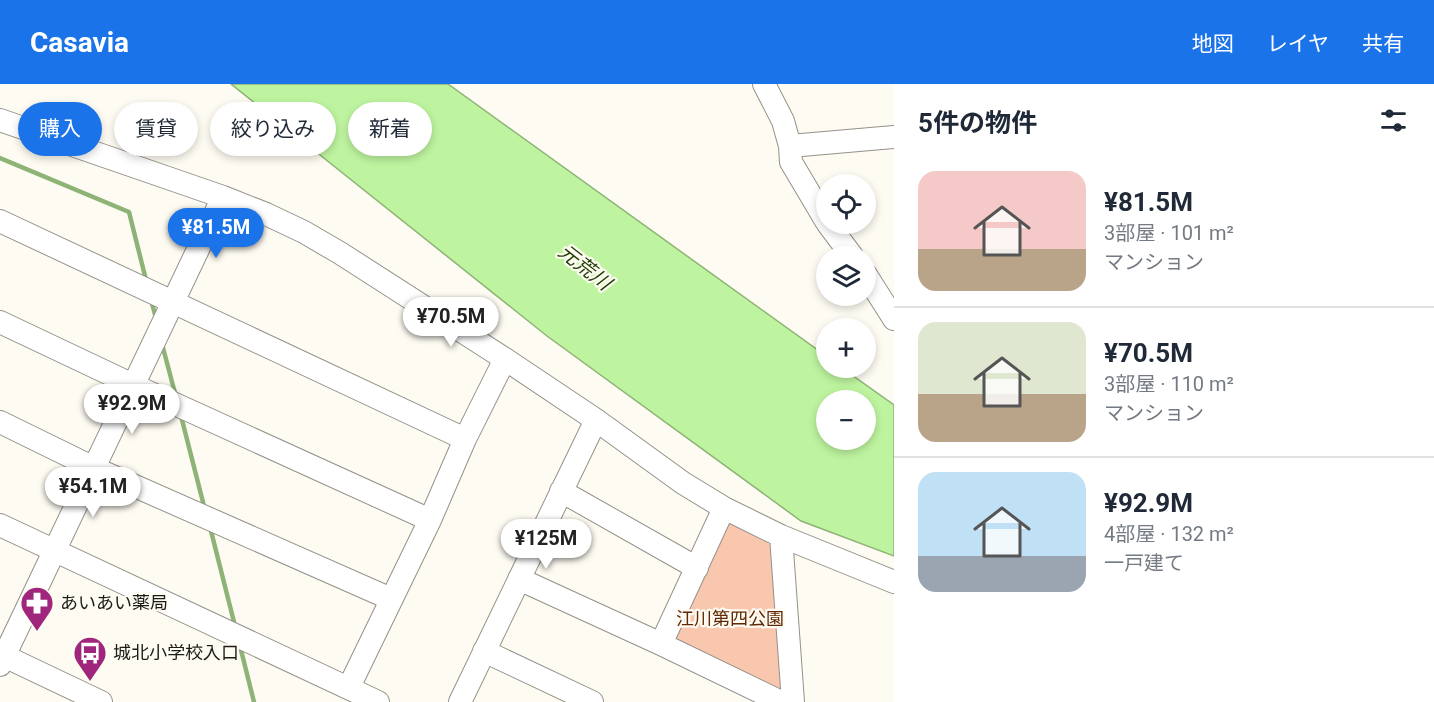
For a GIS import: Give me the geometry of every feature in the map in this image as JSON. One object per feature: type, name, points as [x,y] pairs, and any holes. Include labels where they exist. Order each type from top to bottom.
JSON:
[{"type":"street","points":[[764,84],[783,121],[790,146],[791,162],[816,204]]},
{"type":"street","points":[[0,120],[266,214],[340,253],[505,359],[596,420],[683,483],[724,508],[781,536],[894,582]]},
{"type":"street","points":[[790,146],[894,137]]},
{"type":"street","points":[[101,702],[2,659],[223,197]]},
{"type":"street","points":[[0,221],[465,439]]},
{"type":"street","points":[[876,291],[894,319]]},
{"type":"street","points":[[0,322],[430,520]]},
{"type":"street","points":[[349,687],[505,359]]},
{"type":"street","points":[[460,702],[596,420]]},
{"type":"street","points":[[0,422],[94,468],[392,599]]},
{"type":"street","points":[[561,491],[696,568]]},
{"type":"street","points":[[661,644],[724,508]]},
{"type":"street","points":[[0,525],[378,702]]},
{"type":"street","points":[[781,536],[793,702]]},
{"type":"street","points":[[519,579],[781,702]]},
{"type":"street","points":[[484,651],[592,702]]},
{"type":"green space","name":"江川第四公園","points":[[727,521],[764,539],[771,546],[782,687],[776,691],[677,645],[672,635]]},
{"type":"water","name":"元荒川","points":[[231,84],[448,84],[816,349],[816,378],[856,378],[873,390],[816,390],[816,450],[876,450],[876,392],[894,405],[894,556],[801,521],[547,336],[321,156],[336,156],[336,102],[254,102]]},
{"type":"waterway","points":[[0,158],[129,212],[146,280]]},
{"type":"waterway","points":[[151,300],[156,318]]},
{"type":"waterway","points":[[162,344],[176,397]]},
{"type":"waterway","points":[[181,416],[205,510]]},
{"type":"waterway","points":[[210,527],[235,626]]},
{"type":"waterway","points":[[240,646],[254,702]]},
{"type":"place","name":"あいあい薬局","points":[[37,632]]},
{"type":"place","name":"城北小学校入口","points":[[90,682]]}]
